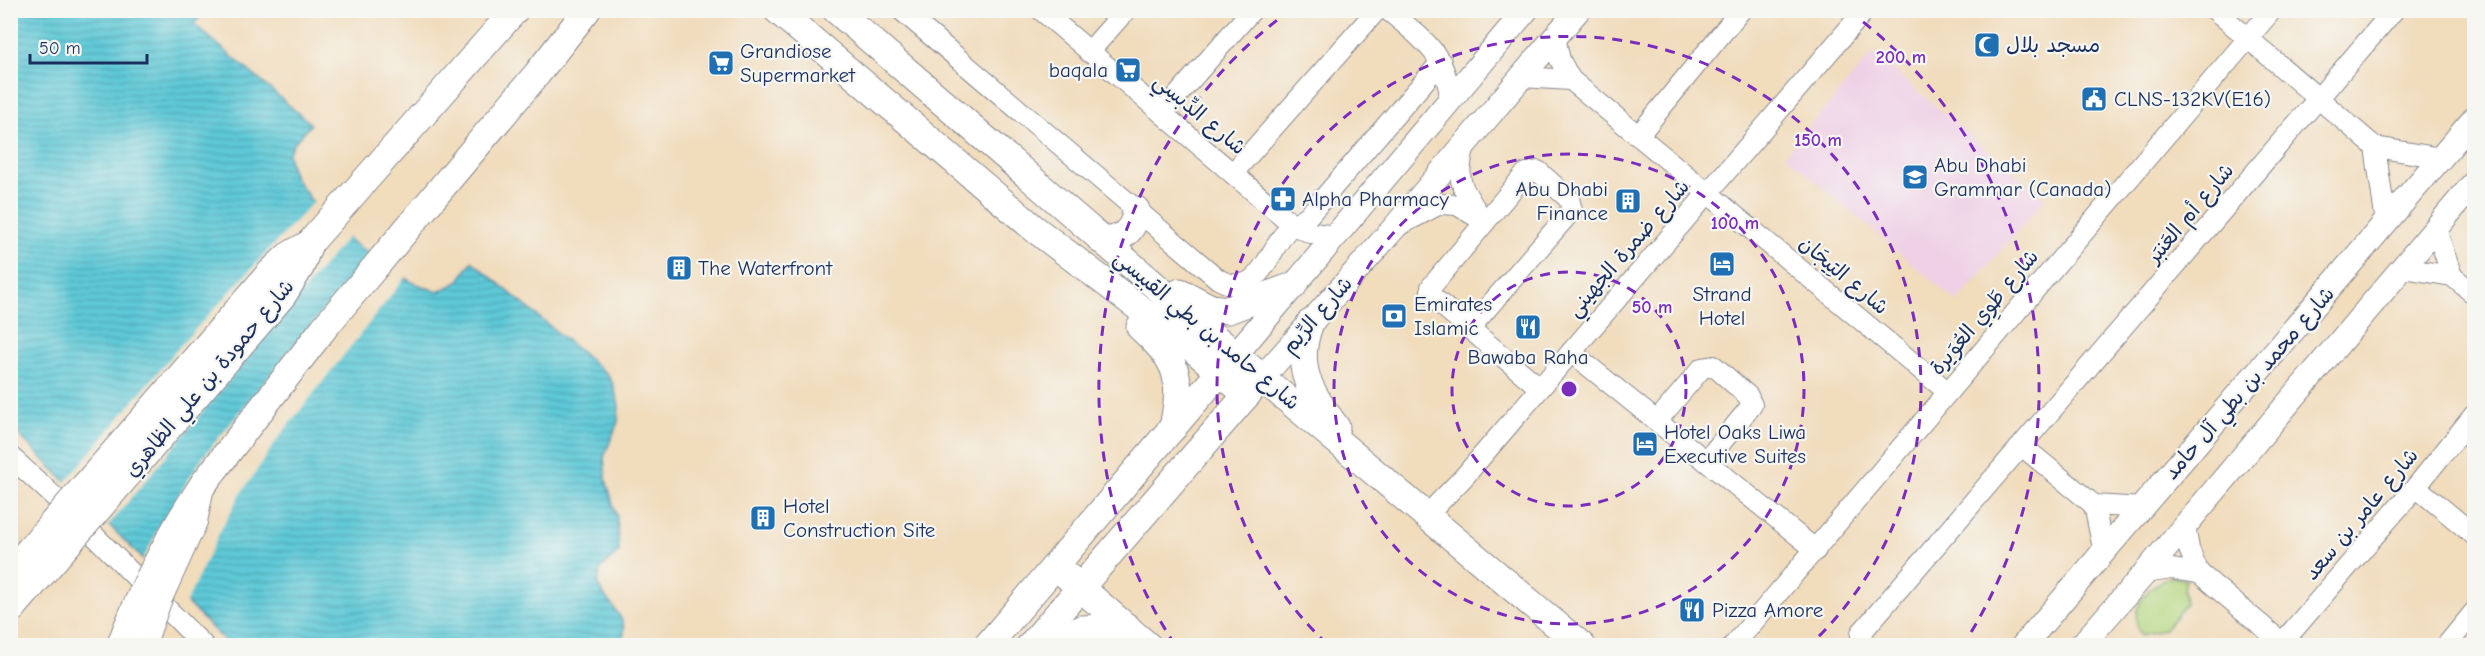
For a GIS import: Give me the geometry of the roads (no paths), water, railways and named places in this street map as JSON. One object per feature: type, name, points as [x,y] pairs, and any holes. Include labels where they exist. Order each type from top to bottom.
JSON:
[{"type":"main road","name":"شارع حمودة بن علي الظاهري","points":[[10,611],[282,295],[301,266],[309,244],[515,10]]},
{"type":"main road","points":[[120,645],[142,590],[163,548],[204,483],[324,328],[537,74],[587,10]]},
{"type":"main road","points":[[537,74],[603,10]]},
{"type":"main road","name":"شارع حامد بن بطي القبيسي","points":[[777,10],[1036,230],[1192,348],[1228,363]]},
{"type":"main road","name":"شارع حامد بن بطي القبيسي","points":[[836,10],[1101,240],[1164,291],[1228,363],[1255,387],[1362,461],[1582,645]]},
{"type":"main road","points":[[1101,240],[1116,239],[1129,231],[1133,225],[1136,210]]},
{"type":"main road","points":[[1036,230],[1162,348],[1176,369],[1178,402],[1173,428]]},
{"type":"main road","points":[[10,572],[270,273],[288,256],[309,244]]},
{"type":"main road","points":[[1164,291],[1183,293],[1218,310],[1236,309],[1293,286]]},
{"type":"main road","points":[[1310,323],[1303,346],[1302,359],[1307,382],[1316,399],[1362,461]]},
{"type":"main road","name":"شارع الرِّيم","points":[[987,645],[1228,363]]},
{"type":"main road","name":"شارع الرِّيم","points":[[1030,645],[1255,387]]},
{"type":"main road","points":[[1055,566],[1148,645]]},
{"type":"main road","points":[[1044,645],[1081,629],[1127,627]]},
{"type":"street","points":[[902,10],[1218,279],[1237,286],[1248,284],[1257,275],[1293,225],[1309,215],[1441,62]]},
{"type":"street","name":"شارع الدِّبسِي","points":[[1041,10],[1293,225],[1311,233],[1338,236]]},
{"type":"street","points":[[1089,52],[1126,10]]},
{"type":"street","points":[[1162,113],[1252,10]]},
{"type":"street","points":[[1233,173],[1377,10]]},
{"type":"street","points":[[1388,10],[1428,44],[1441,62],[1448,81],[1450,101]]},
{"type":"street","name":"شارع الرِّيم","points":[[1228,363],[1338,236],[1527,10]]},
{"type":"street","name":"شارع الرِّيم","points":[[1255,387],[1394,228],[1578,10]]},
{"type":"street","points":[[1638,136],[1741,10]]},
{"type":"street","name":"شارع ضمرة الجهيني","points":[[1426,516],[1540,388],[1865,10]]},
{"type":"street","points":[[2215,10],[2317,100],[2375,147],[2442,158]]},
{"type":"street","name":"شارع طَوِي العُوَيرة","points":[[1733,645],[1816,550],[2272,10]]},
{"type":"street","name":"شارع أم العَنبَر","points":[[1861,645],[1861,633],[2023,447],[2394,10]]},
{"type":"street","name":"شارع التِيجَان","points":[[1556,37],[1560,60],[1571,80],[1948,392]]},
{"type":"street","points":[[1521,77],[1571,80]]},
{"type":"street","name":"شارع محمد بن بطي آل حامد","points":[[2023,645],[2475,119]]},
{"type":"street","points":[[1466,142],[1459,167],[1460,183],[1485,222]]},
{"type":"street","points":[[2375,147],[2386,223]]},
{"type":"street","points":[[1470,328],[1572,210],[1569,199],[1538,171],[1526,173],[1431,287],[1431,296],[1540,388]]},
{"type":"street","name":"شارع محمد بن بطي آل حامد","points":[[2081,645],[2145,573],[2473,186]]},
{"type":"street","points":[[1394,228],[1440,204],[1457,205],[1485,222]]},
{"type":"street","points":[[2436,229],[2452,276]]},
{"type":"street","points":[[2403,268],[2452,276],[2475,294]]},
{"type":"street","points":[[1293,286],[1296,307],[1310,323]]},
{"type":"street","points":[[1570,352],[1816,550]]},
{"type":"street","points":[[1657,421],[1702,368],[1714,366],[1748,396],[1752,405],[1706,461]]},
{"type":"street","name":"شارع عامر بن سعد","points":[[2284,644],[2475,415]]},
{"type":"street","points":[[2023,447],[2094,505],[2143,508]]},
{"type":"street","points":[[10,456],[71,512],[204,645]]},
{"type":"street","points":[[145,645],[162,598],[197,522],[204,483]]},
{"type":"street","points":[[2416,487],[2475,535]]},
{"type":"street","points":[[2094,505],[2104,553]]},
{"type":"street","points":[[10,582],[71,512]]},
{"type":"street","points":[[2185,526],[2189,549],[2199,573],[2284,644]]},
{"type":"street","points":[[2145,573],[2172,569],[2199,573]]},
{"type":"street","points":[[2455,642],[2475,612]]},
{"type":"water","points":[[10,11],[206,11],[194,24],[311,124],[294,143],[288,154],[293,175],[311,200],[352,242],[412,282],[438,292],[458,282],[472,261],[607,374],[613,384],[619,405],[618,422],[604,457],[606,479],[617,518],[619,552],[600,569],[598,585],[622,621],[623,637],[619,645],[229,645],[11,427]]},
{"type":"place","name":"مسجد بلال","points":[[1987,45]]},
{"type":"place","name":"Grandiose Supermarket","points":[[721,63]]},
{"type":"place","name":"baqala","points":[[1128,70]]},
{"type":"place","name":"CLNS-132KV(E16)","points":[[2094,99]]},
{"type":"place","name":"Abu Dhabi Grammar (Canada)","points":[[1915,177]]},
{"type":"place","name":"Alpha Pharmacy","points":[[1283,199]]},
{"type":"place","name":"Abu Dhabi Finance","points":[[1628,201]]},
{"type":"place","name":"Strand Hotel","points":[[1722,264]]},
{"type":"place","name":"The Waterfront","points":[[679,268]]},
{"type":"place","name":"Emirates Islamic","points":[[1394,316]]},
{"type":"place","name":"Bawaba Raha","points":[[1528,327]]},
{"type":"place","name":"Hotel Oaks Liwa Executive Suites","points":[[1645,444]]},
{"type":"place","name":"Hotel Construction Site","points":[[763,518]]},
{"type":"place","name":"Pizza Amore","points":[[1692,610]]}]
